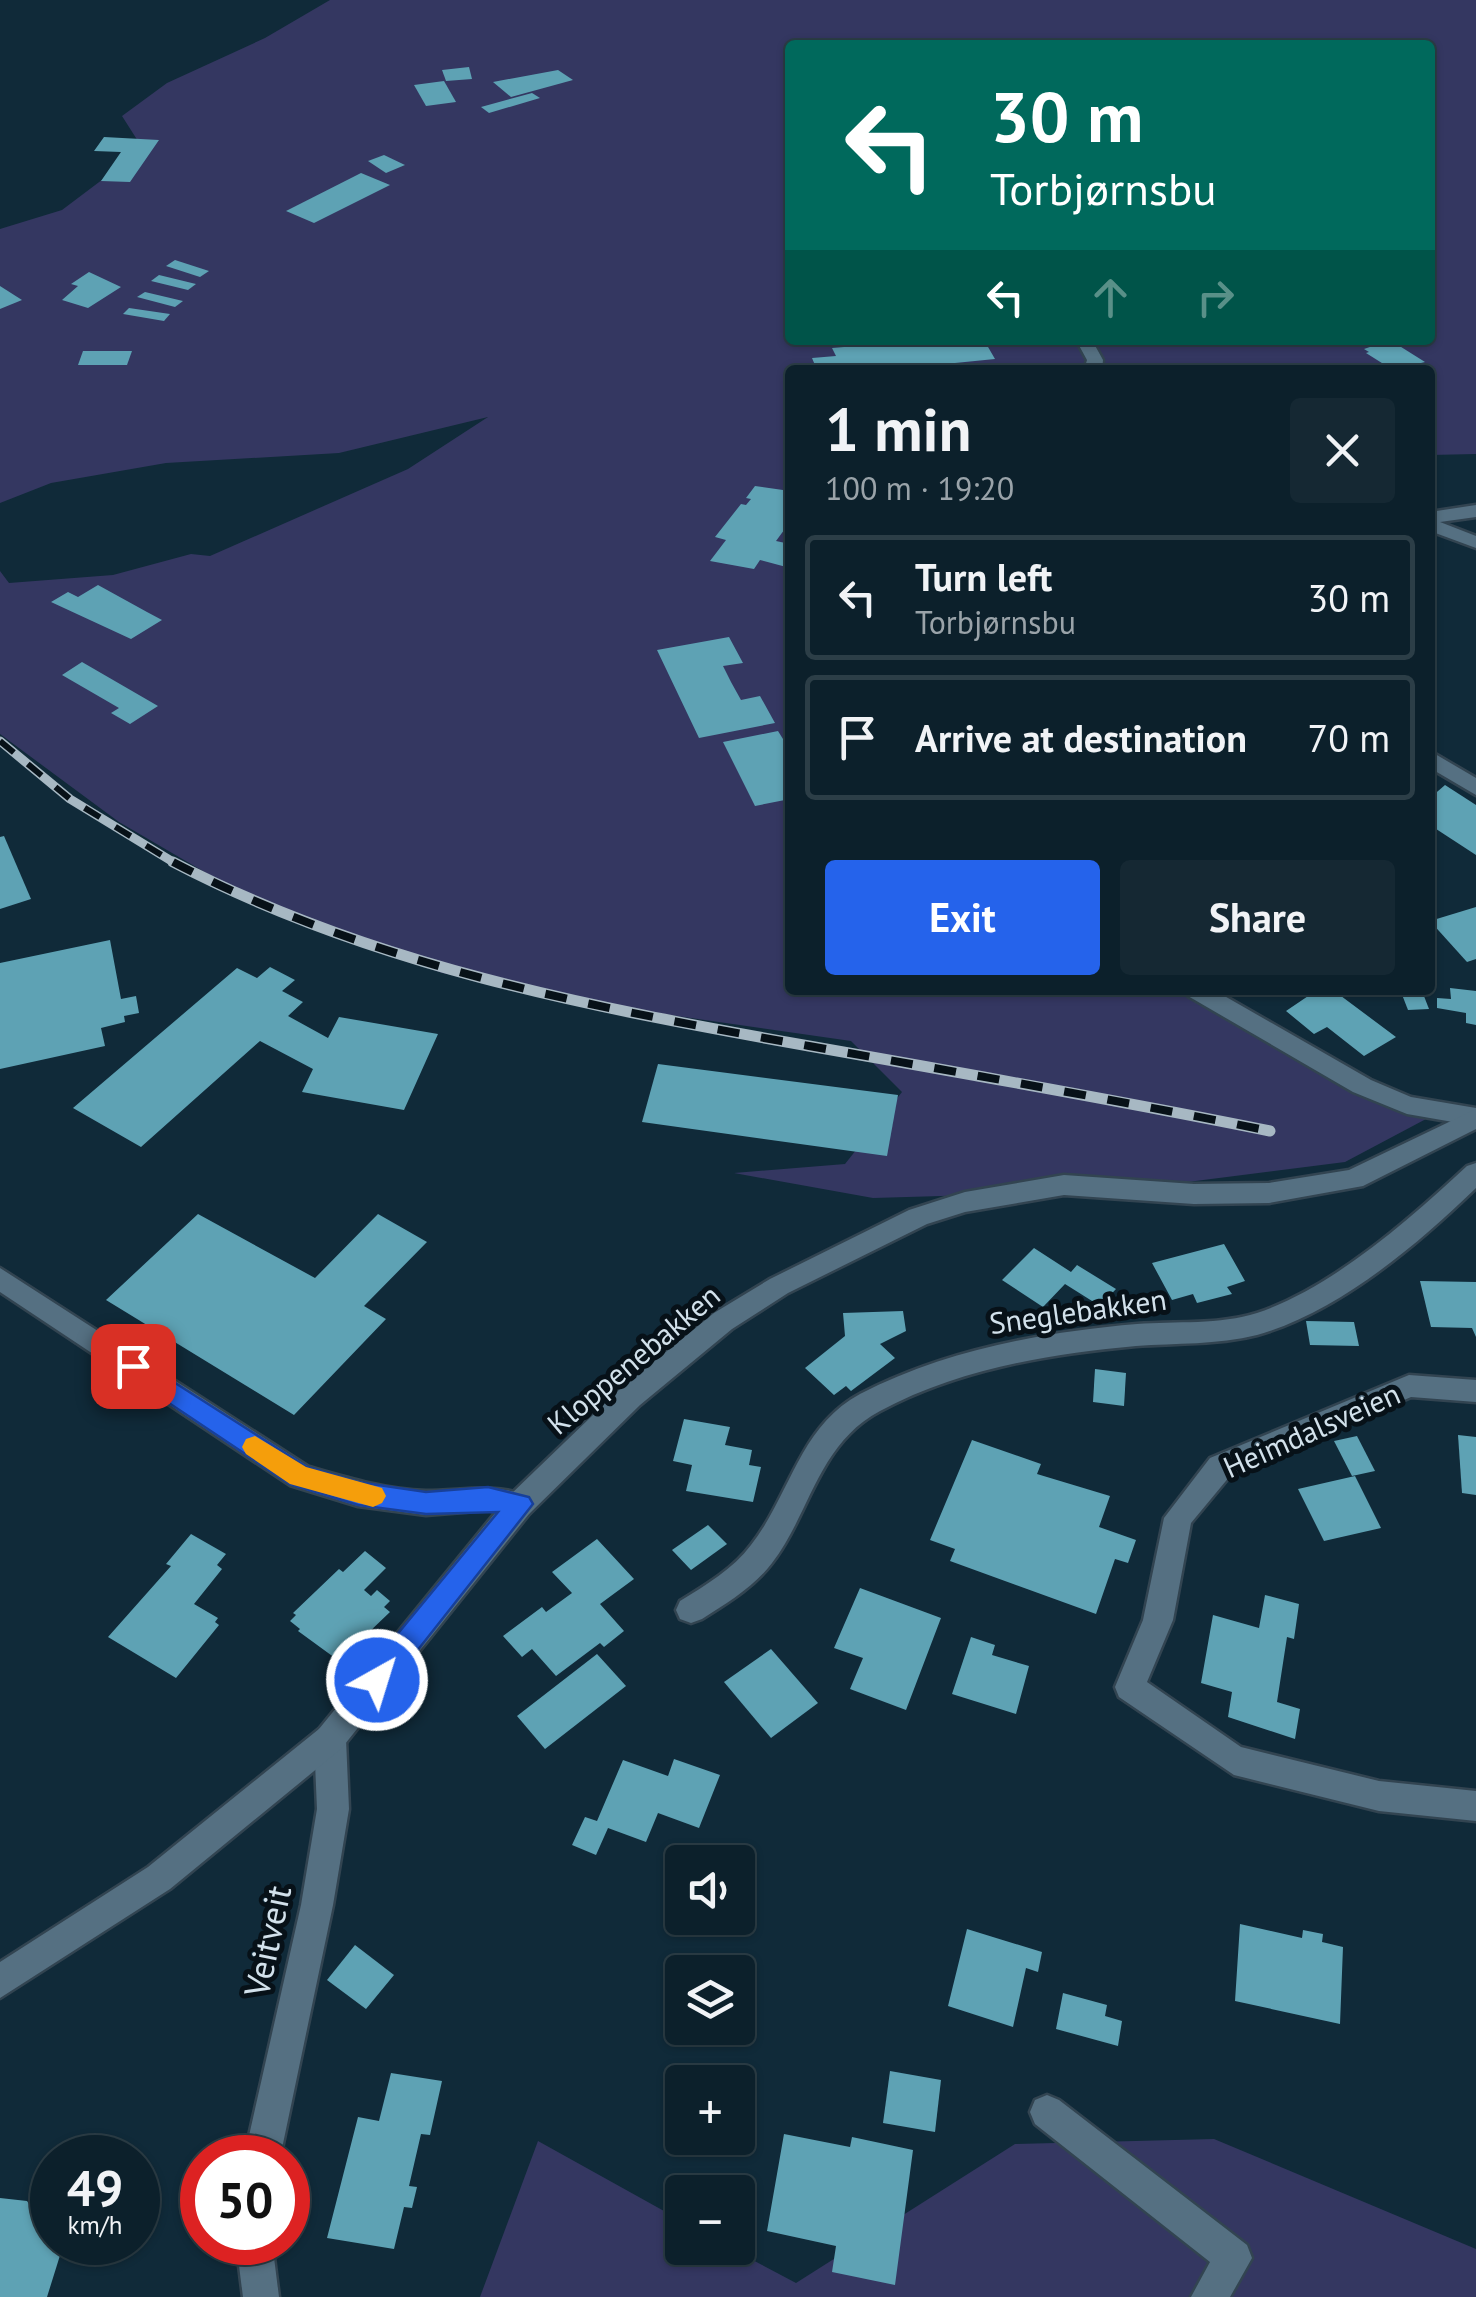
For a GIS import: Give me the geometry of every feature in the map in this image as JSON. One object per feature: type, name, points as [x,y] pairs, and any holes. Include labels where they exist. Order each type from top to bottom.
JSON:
[{"type":"street","points":[[1435,521],[1476,510]]},
{"type":"street","points":[[1435,524],[1476,542]]},
{"type":"street","points":[[1435,761],[1476,788]]},
{"type":"street","points":[[1205,995],[1362,1086],[1407,1105],[1476,1118]]},
{"type":"street","name":"Kloppenebakken","points":[[0,1980],[159,1878],[330,1739],[520,1504],[630,1398],[722,1322],[779,1286],[918,1217],[965,1202],[1064,1186],[1194,1194],[1269,1193],[1354,1179],[1476,1118]]},
{"type":"street","name":"Sneglebakken","points":[[690,1610],[740,1579],[769,1544],[808,1462],[834,1428],[866,1404],[960,1363],[1006,1351],[1254,1325],[1290,1313],[1395,1241],[1476,1172]]},
{"type":"street","points":[[0,1278],[300,1476],[358,1494],[426,1503],[488,1498],[520,1504]]},
{"type":"street","name":"Heimdalsveien","points":[[1476,1390],[1409,1386],[1220,1466],[1178,1518],[1158,1620],[1130,1687],[1234,1760],[1378,1796],[1476,1806]]},
{"type":"street","name":"Veitveit","points":[[267,2135],[333,1809],[330,1739]]},
{"type":"street","points":[[1047,2112],[1234,2258],[1208,2297]]},
{"type":"street","points":[[257,2265],[261,2297]]},
{"type":"shaded area","points":[[330,0],[1476,0],[1476,454],[1435,455],[1435,365],[785,365],[785,995],[1219,995],[1426,1119],[1345,1162],[1117,1191],[873,1198],[734,1173],[845,1164],[902,1092],[851,1041],[642,1011],[442,973],[263,906],[119,822],[0,734],[0,571],[9,583],[113,575],[191,554],[210,556],[408,469],[488,417],[339,453],[166,463],[51,483],[0,503],[0,229],[62,210],[143,149],[122,116],[167,83],[265,38]]},
{"type":"shaded area","points":[[1214,2139],[1476,2249],[1476,2297],[480,2297],[538,2141],[665,2212],[665,2265],[755,2265],[755,2261],[796,2283],[1015,2144]]},
{"type":"building","points":[[469,67],[472,79],[446,81],[442,70]]},
{"type":"building","points":[[558,70],[573,80],[511,97],[493,82]]},
{"type":"building","points":[[444,81],[456,102],[426,106],[414,85]]},
{"type":"building","points":[[532,93],[540,98],[489,113],[481,107]]},
{"type":"building","points":[[104,137],[159,140],[130,182],[101,181],[121,152],[94,151]]},
{"type":"building","points":[[384,155],[405,165],[386,173],[368,161]]},
{"type":"building","points":[[361,173],[390,185],[314,223],[286,211]]},
{"type":"building","points":[[175,260],[209,271],[200,277],[166,266]]},
{"type":"building","points":[[89,272],[121,287],[88,308],[62,300],[78,286],[71,284]]},
{"type":"building","points":[[159,275],[196,284],[188,290],[151,281]]},
{"type":"building","points":[[0,286],[22,300],[0,309]]},
{"type":"building","points":[[145,292],[183,301],[175,307],[137,297]]},
{"type":"building","points":[[129,308],[170,314],[164,321],[123,314]]},
{"type":"building","points":[[987,345],[995,359],[946,365],[815,365],[812,358],[836,356],[832,348]]},
{"type":"building","points":[[1398,345],[1425,362],[1385,365],[1364,349]]},
{"type":"building","points":[[83,351],[132,351],[127,365],[78,365]]},
{"type":"building","points":[[755,486],[785,490],[785,529],[776,541],[785,543],[785,567],[760,560],[754,569],[710,561],[726,540],[715,537],[741,504],[746,505],[751,499],[746,498]]},
{"type":"building","points":[[98,585],[162,620],[131,639],[51,602],[68,592],[78,597]]},
{"type":"building","points":[[729,637],[743,663],[723,666],[731,682],[741,700],[760,696],[775,723],[699,738],[657,650]]},
{"type":"building","points":[[82,662],[158,706],[130,724],[111,713],[119,708],[62,675]]},
{"type":"building","points":[[778,731],[785,739],[785,800],[755,806],[723,742]]},
{"type":"building","points":[[1445,785],[1476,805],[1476,855],[1435,828],[1435,794]]},
{"type":"building","points":[[4,836],[31,899],[0,909],[0,837]]},
{"type":"building","points":[[1476,907],[1476,959],[1467,962],[1435,927],[1435,919]]},
{"type":"building","points":[[110,940],[121,999],[136,996],[139,1013],[124,1016],[125,1022],[101,1028],[105,1046],[0,1069],[0,963]]},
{"type":"building","points":[[270,967],[295,980],[282,991],[303,1002],[288,1016],[328,1038],[339,1017],[438,1034],[404,1110],[302,1092],[313,1069],[260,1041],[141,1147],[73,1108],[237,968],[257,978]]},
{"type":"building","points":[[1450,988],[1476,991],[1476,1025],[1466,1023],[1466,1013],[1437,1008],[1437,998],[1451,999]]},
{"type":"building","points":[[1310,995],[1340,995],[1396,1037],[1364,1056],[1327,1027],[1314,1034],[1286,1011]]},
{"type":"building","points":[[1402,995],[1424,995],[1429,1009],[1408,1010]]},
{"type":"building","points":[[658,1064],[898,1095],[887,1156],[642,1122]]},
{"type":"building","points":[[198,1214],[315,1278],[378,1214],[427,1242],[364,1306],[386,1319],[294,1415],[106,1300]]},
{"type":"building","points":[[1224,1244],[1245,1281],[1227,1287],[1232,1294],[1197,1303],[1193,1294],[1172,1300],[1152,1263]]},
{"type":"building","points":[[1034,1248],[1071,1272],[1077,1265],[1116,1289],[1100,1306],[1065,1284],[1043,1307],[1002,1280]]},
{"type":"building","points":[[1420,1281],[1476,1282],[1476,1337],[1472,1328],[1431,1327]]},
{"type":"building","points":[[903,1311],[906,1331],[880,1344],[895,1358],[851,1391],[846,1386],[834,1395],[805,1368],[845,1336],[843,1313]]},
{"type":"building","points":[[1306,1321],[1354,1322],[1359,1346],[1310,1345]]},
{"type":"building","points":[[1095,1369],[1126,1373],[1124,1406],[1093,1402]]},
{"type":"building","points":[[684,1419],[730,1427],[725,1445],[752,1450],[749,1465],[761,1467],[753,1502],[686,1491],[692,1465],[673,1461]]},
{"type":"building","points":[[1458,1435],[1476,1437],[1476,1495],[1462,1493]]},
{"type":"building","points":[[1357,1436],[1375,1471],[1352,1476],[1334,1441]]},
{"type":"building","points":[[972,1440],[1041,1464],[1037,1474],[1110,1496],[1099,1527],[1136,1540],[1128,1563],[1115,1559],[1096,1614],[950,1561],[955,1549],[930,1540]]},
{"type":"building","points":[[1355,1476],[1381,1528],[1324,1541],[1298,1489]]},
{"type":"building","points":[[708,1525],[727,1544],[691,1570],[672,1550]]},
{"type":"building","points":[[191,1534],[226,1554],[217,1565],[222,1569],[194,1604],[218,1618],[215,1622],[219,1625],[176,1678],[108,1637],[171,1566],[166,1564]]},
{"type":"building","points":[[597,1539],[634,1579],[600,1604],[624,1631],[604,1647],[600,1643],[556,1676],[532,1649],[522,1657],[503,1636],[542,1607],[546,1612],[572,1593],[552,1572]]},
{"type":"building","points":[[365,1551],[386,1568],[364,1590],[371,1596],[377,1590],[390,1601],[384,1607],[390,1612],[344,1656],[340,1653],[335,1658],[290,1621],[296,1615],[293,1613],[339,1569],[343,1572]]},
{"type":"building","points":[[860,1588],[941,1618],[906,1710],[850,1689],[863,1658],[834,1648]]},
{"type":"building","points":[[1265,1595],[1299,1604],[1294,1639],[1287,1637],[1277,1702],[1300,1709],[1295,1739],[1228,1717],[1232,1692],[1201,1683],[1213,1615],[1259,1628]]},
{"type":"building","points":[[971,1637],[995,1645],[992,1655],[1029,1666],[1016,1714],[952,1694]]},
{"type":"building","points":[[771,1649],[818,1703],[771,1738],[724,1682]]},
{"type":"building","points":[[597,1654],[626,1686],[545,1749],[517,1716]]},
{"type":"building","points":[[674,1759],[720,1775],[699,1828],[658,1813],[646,1842],[608,1828],[596,1855],[572,1845],[585,1817],[597,1821],[623,1760],[668,1776]]},
{"type":"building","points":[[1240,1924],[1302,1938],[1303,1930],[1323,1934],[1322,1942],[1343,1947],[1340,2024],[1235,2001]]},
{"type":"building","points":[[967,1929],[1042,1952],[1038,1972],[1026,1968],[1013,2027],[948,2006]]},
{"type":"building","points":[[355,1945],[394,1975],[366,2009],[327,1980]]},
{"type":"building","points":[[1063,1993],[1107,2005],[1105,2016],[1122,2021],[1118,2046],[1056,2029]]},
{"type":"building","points":[[890,2071],[941,2080],[935,2132],[883,2123]]},
{"type":"building","points":[[391,2073],[442,2081],[430,2135],[421,2134],[409,2186],[417,2187],[412,2208],[404,2207],[394,2249],[327,2238],[358,2117],[379,2121]]},
{"type":"building","points":[[784,2134],[850,2147],[852,2137],[913,2150],[895,2285],[832,2272],[836,2246],[767,2231]]},
{"type":"building","points":[[0,2198],[27,2201],[30,2265],[57,2265],[47,2297],[0,2297]]},
{"type":"railway","points":[[0,741],[70,799],[173,862]]},
{"type":"railway","points":[[173,862],[326,929],[404,956],[564,998],[1270,1131]]},
{"type":"railway","points":[[173,862],[178,865]]},
{"type":"slow traffic","points":[[255,1447],[300,1476],[373,1496]]},
{"type":"route","points":[[133,1366],[300,1476],[358,1494],[426,1503],[488,1498],[520,1504],[377,1680]]}]
